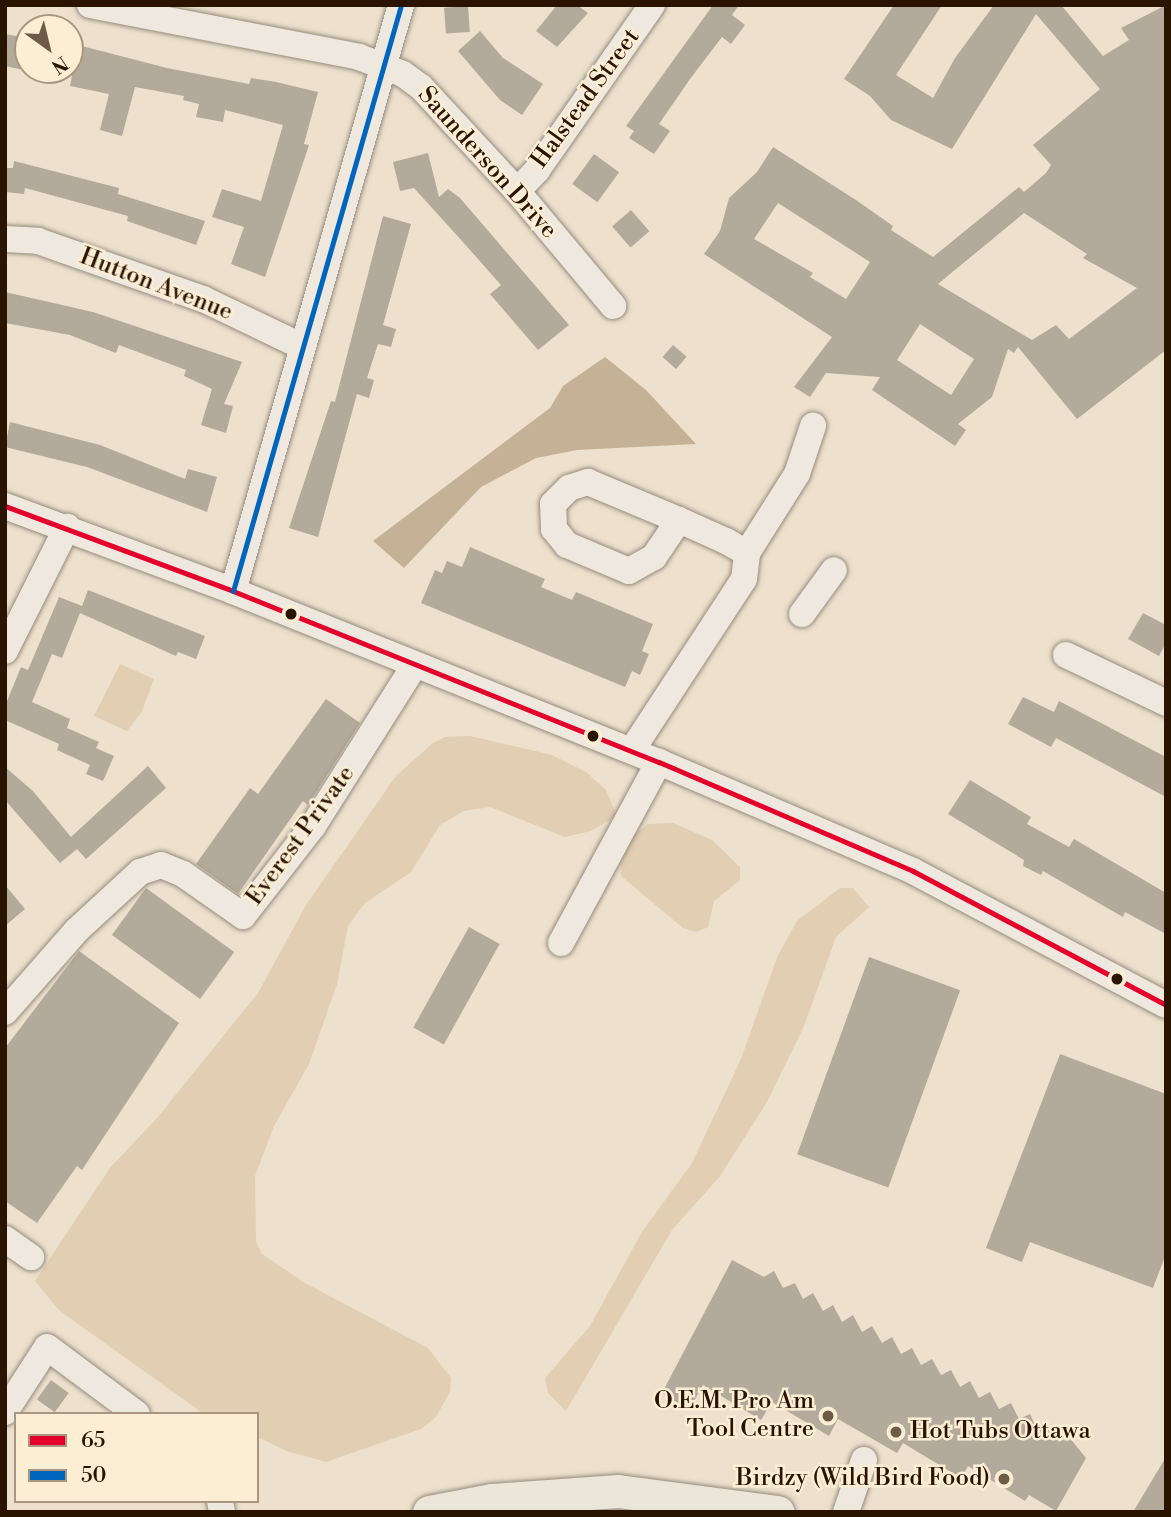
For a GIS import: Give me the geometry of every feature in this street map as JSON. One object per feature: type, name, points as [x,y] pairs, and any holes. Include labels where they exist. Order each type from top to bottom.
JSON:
[{"type":"main road","points":[[429,1512],[618,1492],[778,1512]]},
{"type":"street","name":"Saunderson Drive","points":[[90,5],[359,57],[393,70],[517,191],[613,306]]},
{"type":"street","points":[[233,591],[301,346],[393,70],[401,5]]},
{"type":"street","name":"Halstead Street","points":[[517,191],[537,170],[652,5]]},
{"type":"street","name":"Hutton Avenue","points":[[5,239],[38,241],[203,299],[301,346]]},
{"type":"street","points":[[632,750],[746,566],[797,474],[813,426]]},
{"type":"street","points":[[5,506],[233,591],[414,666],[632,750],[913,871],[1166,1004]]},
{"type":"street","points":[[679,520],[746,566]]},
{"type":"street","points":[[5,651],[66,527]]},
{"type":"street","points":[[802,614],[834,570]]},
{"type":"street","points":[[1066,655],[1166,703]]},
{"type":"street","name":"Everest Private","points":[[5,1012],[77,930],[140,872],[161,864],[183,874],[243,916],[313,826],[414,666]]},
{"type":"street","points":[[561,943],[659,762]]},
{"type":"street","points":[[5,1239],[31,1257]]},
{"type":"street","points":[[5,1412],[47,1347],[134,1412]]},
{"type":"street","points":[[846,1512],[864,1460]]},
{"type":"shaded area","points":[[605,357],[646,390],[696,444],[577,450],[536,458],[481,487],[404,568],[373,541],[550,408],[563,386]]},
{"type":"shaded area","points":[[120,664],[154,679],[142,711],[127,731],[94,716]]},
{"type":"shaded area","points":[[470,736],[552,755],[586,772],[606,790],[617,816],[591,831],[565,837],[490,807],[464,811],[440,825],[411,872],[365,903],[348,926],[337,984],[309,1064],[274,1126],[255,1176],[256,1242],[262,1254],[305,1283],[428,1348],[451,1378],[450,1392],[436,1417],[421,1429],[326,1462],[287,1451],[259,1438],[259,1412],[201,1412],[60,1311],[35,1281],[110,1168],[157,1118],[258,993],[306,905],[396,776],[433,743],[445,737]]},
{"type":"shaded area","points":[[673,823],[712,840],[740,867],[740,880],[714,901],[708,927],[696,932],[683,928],[621,876],[620,851],[627,840],[648,824]]},
{"type":"shaded area","points":[[840,888],[853,888],[869,907],[836,937],[804,1026],[767,1102],[720,1176],[672,1230],[566,1411],[548,1393],[545,1378],[590,1326],[642,1232],[692,1163],[741,1059],[778,955],[797,921]]},
{"type":"building","points":[[557,5],[577,5],[588,13],[557,47],[536,31]]},
{"type":"building","points":[[713,5],[739,5],[732,15],[745,25],[731,44],[722,37],[690,79],[659,124],[670,131],[654,154],[629,138],[634,131],[626,126]]},
{"type":"building","points":[[894,5],[942,5],[896,75],[933,98],[955,58],[994,5],[1061,5],[1103,56],[1129,40],[1121,28],[1166,5],[1166,350],[1077,419],[1018,347],[1014,353],[1008,349],[992,397],[958,424],[966,430],[955,446],[872,390],[880,377],[826,373],[810,397],[794,387],[832,337],[704,254],[720,231],[729,198],[757,172],[773,147],[856,200],[893,226],[891,230],[933,257],[1019,187],[1024,192],[1046,173],[1051,165],[1033,145],[1100,89],[1036,14],[952,149],[891,120],[870,96],[844,79]],"holes":[[[778,203],[870,262],[846,299],[810,277],[813,273],[754,239]],[[1024,213],[1087,254],[1083,258],[1137,288],[1069,339],[1056,325],[1032,340],[938,284]],[[920,324],[974,359],[951,395],[897,360]]]},
{"type":"building","points":[[468,6],[470,32],[446,34],[444,8]]},
{"type":"building","points":[[480,31],[503,58],[543,84],[522,115],[500,100],[458,51]]},
{"type":"building","points":[[5,34],[14,36],[14,68],[5,66]]},
{"type":"building","points":[[84,47],[167,68],[249,84],[251,78],[318,92],[304,144],[309,145],[265,277],[231,264],[244,227],[212,217],[222,189],[261,201],[283,125],[225,110],[223,122],[196,117],[199,104],[183,100],[184,96],[135,87],[122,136],[100,130],[109,94],[70,86],[84,84]]},
{"type":"building","points":[[428,153],[439,197],[448,189],[460,198],[569,325],[538,350],[490,294],[501,285],[414,188],[400,191],[393,162]]},
{"type":"building","points":[[594,154],[619,172],[597,202],[572,184]]},
{"type":"building","points":[[14,161],[119,188],[118,194],[205,221],[196,245],[127,221],[128,216],[25,188],[24,194],[5,192],[5,168],[13,168]]},
{"type":"building","points":[[631,210],[649,231],[631,248],[612,226]]},
{"type":"building","points":[[383,216],[411,224],[383,325],[396,329],[391,347],[378,344],[367,378],[374,380],[369,398],[357,394],[318,537],[289,528],[331,401],[335,402]]},
{"type":"building","points":[[5,292],[93,312],[242,362],[224,404],[233,406],[226,433],[201,425],[212,389],[184,376],[186,370],[119,345],[116,353],[70,335],[5,323]]},
{"type":"building","points":[[673,345],[687,357],[676,369],[663,357]]},
{"type":"building","points":[[10,422],[100,445],[185,479],[188,469],[217,477],[207,512],[87,467],[5,447]]},
{"type":"building","points":[[470,547],[545,579],[541,587],[572,600],[576,592],[653,624],[642,651],[649,654],[640,675],[632,671],[625,687],[421,603],[435,570],[442,573],[447,561],[462,567]]},
{"type":"building","points":[[88,590],[205,636],[196,659],[178,652],[176,656],[80,613],[62,658],[52,654],[32,702],[70,719],[67,728],[99,742],[96,748],[114,756],[103,781],[86,774],[90,765],[57,750],[59,744],[5,720],[5,706],[21,667],[28,670],[59,597],[82,606]]},
{"type":"building","points":[[1143,613],[1166,625],[1166,643],[1159,656],[1128,639]]},
{"type":"building","points":[[1023,697],[1054,712],[1059,701],[1166,757],[1166,797],[1056,738],[1051,747],[1008,724]]},
{"type":"building","points":[[326,699],[360,723],[308,805],[303,801],[238,894],[196,864],[250,788],[258,794]]},
{"type":"building","points":[[148,766],[166,788],[86,859],[77,849],[60,863],[5,800],[5,767],[33,791],[71,837]]},
{"type":"building","points":[[970,780],[1031,817],[1027,824],[1069,847],[1074,839],[1166,893],[1166,934],[1125,912],[1123,917],[1043,871],[1041,875],[1023,866],[1024,860],[948,814]]},
{"type":"building","points":[[5,885],[25,909],[5,926]]},
{"type":"building","points":[[146,888],[234,952],[200,999],[112,935]]},
{"type":"building","points":[[469,927],[500,944],[444,1045],[413,1028]]},
{"type":"building","points":[[79,951],[179,1023],[82,1170],[77,1166],[37,1223],[5,1201],[5,1048]]},
{"type":"building","points":[[869,957],[960,990],[888,1188],[797,1154]]},
{"type":"building","points":[[1060,1054],[1166,1094],[1166,1254],[1153,1288],[1030,1242],[1022,1262],[986,1248]]},
{"type":"building","points":[[732,1260],[764,1277],[774,1271],[783,1288],[795,1283],[803,1299],[813,1293],[823,1311],[833,1305],[842,1322],[853,1315],[862,1332],[872,1326],[882,1343],[892,1337],[901,1354],[912,1348],[921,1365],[932,1359],[941,1375],[951,1370],[960,1387],[970,1381],[979,1398],[990,1392],[999,1409],[1011,1403],[1019,1419],[1030,1414],[1038,1431],[1050,1425],[1059,1442],[1069,1437],[1086,1458],[1056,1511],[1029,1495],[1025,1501],[968,1466],[961,1478],[903,1443],[897,1453],[838,1419],[829,1436],[772,1402],[761,1420],[703,1385],[689,1410],[662,1393]]},
{"type":"building","points":[[51,1380],[69,1393],[54,1412],[37,1399]]},
{"type":"building","points":[[1166,1457],[1166,1512],[1133,1512]]},
{"type":"transit line","name":"50","points":[[233,591],[401,5]]},
{"type":"transit line","name":"65","points":[[5,506],[233,591],[659,762],[913,871],[1166,1005]]},
{"type":"place","name":"O.E.M. Pro Am Tool Centre","points":[[828,1416]]},
{"type":"place","name":"Hot Tubs Ottawa","points":[[896,1432]]},
{"type":"place","name":"Birdzy (Wild Bird Food)","points":[[1004,1479]]}]
